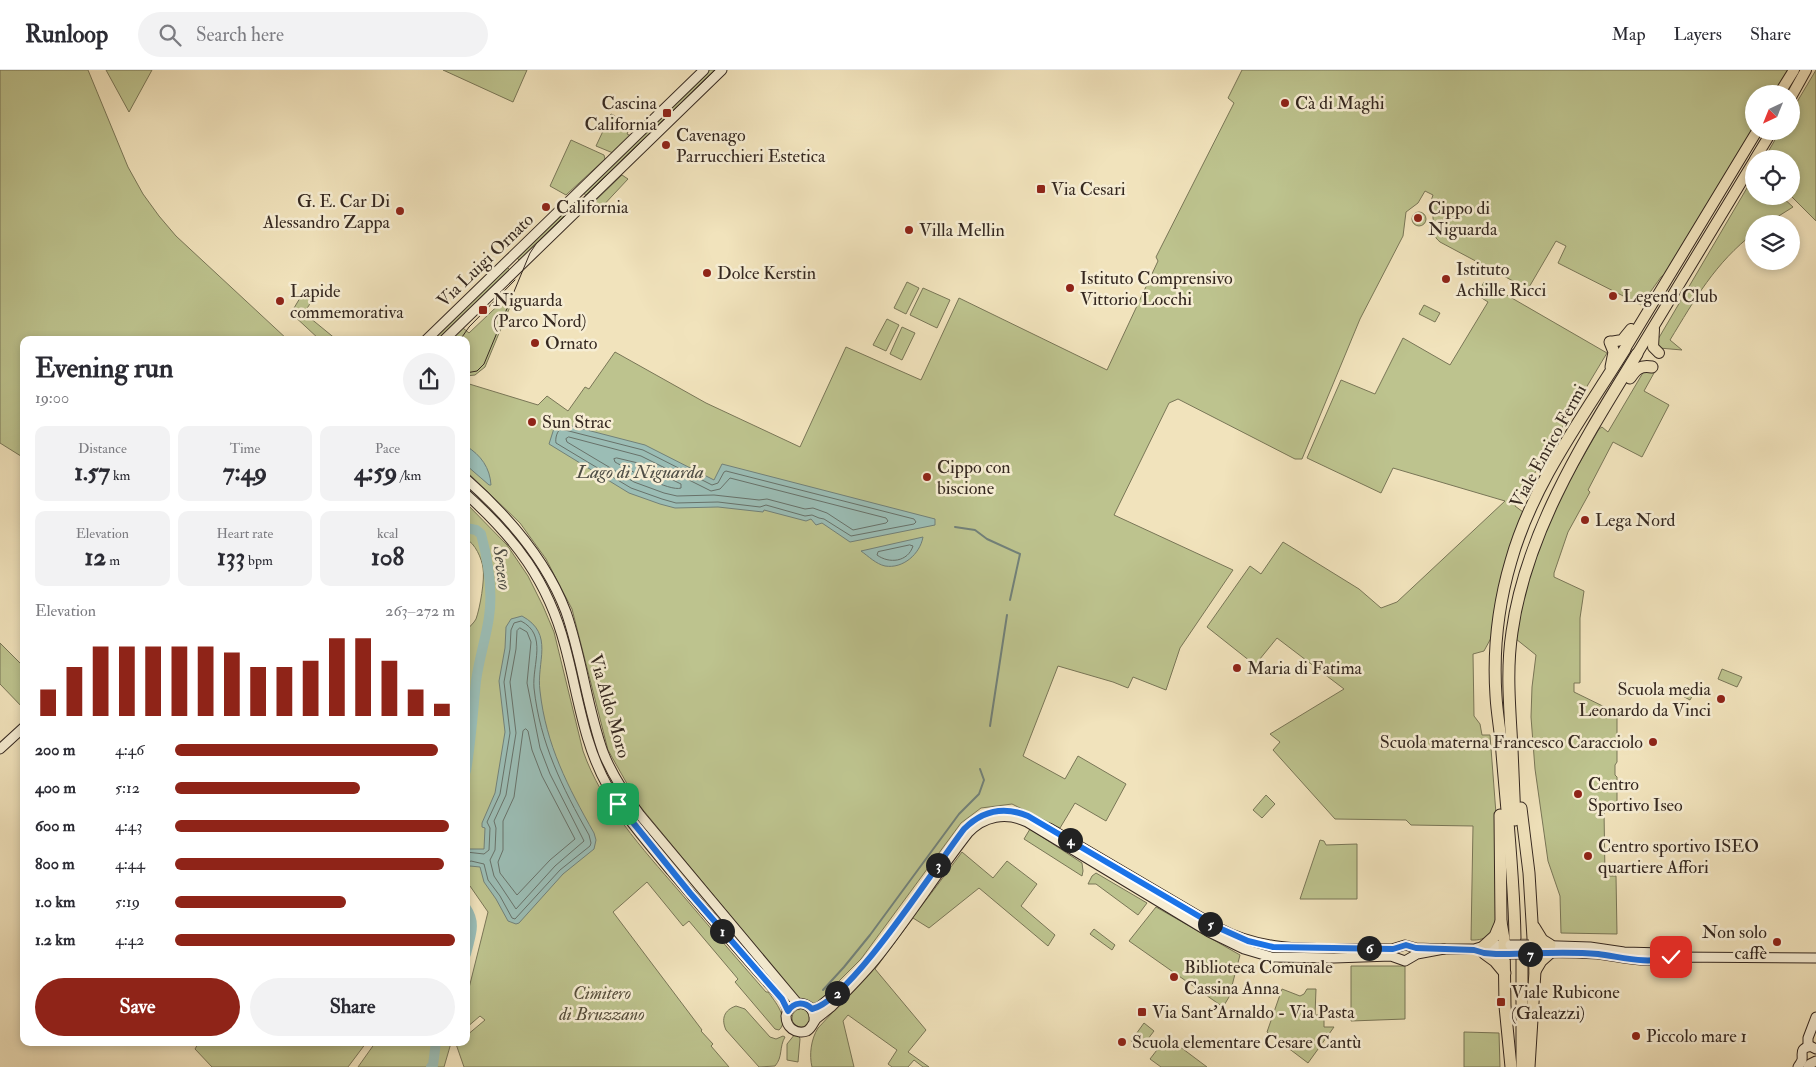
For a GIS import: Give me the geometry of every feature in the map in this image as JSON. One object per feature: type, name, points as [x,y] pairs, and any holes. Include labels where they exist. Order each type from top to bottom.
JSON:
[{"type":"highway","points":[[1610,342],[1614,352],[1610,374]]},
{"type":"highway","name":"Viale Enrico Fermi","points":[[1507,750],[1496,698],[1495,666],[1497,631],[1511,561],[1531,507],[1546,478],[1625,348]]},
{"type":"highway","name":"Viale Enrico Fermi","points":[[1519,1038],[1520,950],[1507,750],[1509,660],[1512,631],[1524,577],[1532,550],[1545,518],[1565,478],[1637,354]]},
{"type":"highway","points":[[1619,386],[1628,382],[1635,370],[1640,367],[1652,367]]},
{"type":"highway","points":[[1507,750],[1500,794],[1501,922],[1495,936],[1481,950],[1496,961],[1505,973],[1507,1030],[1511,1067]]},
{"type":"highway","points":[[1507,750],[1526,841],[1533,925],[1550,949],[1535,971],[1529,1067]]},
{"type":"highway","points":[[1501,922],[1535,971]]},
{"type":"highway","points":[[1505,973],[1533,925]]},
{"type":"highway","points":[[1516,1067],[1519,1038]]},
{"type":"highway","points":[[1519,1038],[1522,1067]]},
{"type":"main road","name":"Via Luigi Ornato","points":[[430,336],[704,70]]},
{"type":"main road","name":"Via Luigi Ornato","points":[[448,336],[722,70]]},
{"type":"main road","points":[[1785,85],[1794,70]]},
{"type":"main road","points":[[1798,85],[1806,70]]},
{"type":"main road","name":"Viale Enrico Fermi","points":[[1625,348],[1752,140]]},
{"type":"main road","name":"Viale Enrico Fermi","points":[[1637,354],[1654,329],[1745,177]]},
{"type":"main road","points":[[567,203],[574,209],[583,206],[579,196],[574,195]]},
{"type":"main road","points":[[503,264],[509,264],[517,270]]},
{"type":"main road","points":[[1610,342],[1622,340],[1636,322],[1646,315]]},
{"type":"main road","points":[[1654,329],[1653,347],[1659,353]]},
{"type":"main road","name":"Via Aldo Moro","points":[[470,483],[504,515],[525,540],[555,588],[574,636],[604,753],[627,797],[798,1004]]},
{"type":"main road","name":"Via Aldo Moro","points":[[470,498],[511,539],[528,562],[548,598],[565,645],[586,736],[599,769],[615,798],[636,828],[690,893],[782,999],[788,1011]]},
{"type":"main road","points":[[0,749],[20,731]]},
{"type":"main road","points":[[812,1009],[819,1008],[833,997],[861,968],[880,945],[964,829],[980,816],[999,810],[1021,813],[1209,932],[1255,953],[1283,958],[1389,956],[1408,960],[1411,951]]},
{"type":"main road","points":[[814,1021],[812,1009],[804,1004],[792,1006],[786,1018],[788,1024],[795,1031],[801,1032],[812,1026],[814,1021],[853,985],[875,960],[966,835],[979,823],[997,816],[1019,818],[1219,928],[1248,941],[1288,948],[1393,949],[1406,945],[1411,951]]},
{"type":"main road","points":[[1399,947],[1397,953],[1400,959]]},
{"type":"main road","points":[[1411,951],[1550,949],[1638,960],[1663,960],[1671,957],[1816,958]]},
{"type":"main road","points":[[1806,958],[1816,953]]},
{"type":"main road","points":[[1807,1064],[1802,1052],[1812,1047],[1808,1038],[1816,1017]]},
{"type":"green space","points":[[0,70],[88,70],[128,167],[143,194],[159,216],[176,236],[284,336],[20,336],[20,456],[0,443]]},
{"type":"green space","points":[[106,70],[152,70],[129,112]]},
{"type":"green space","points":[[443,70],[527,70],[513,102]]},
{"type":"green space","points":[[707,70],[719,70],[588,198],[582,191]]},
{"type":"green space","points":[[1242,70],[1788,70],[1779,85],[1745,85],[1745,140],[1747,140],[1668,272],[1661,277],[1641,305],[1558,263],[1566,246],[1556,241],[1528,289],[1440,242],[1434,234],[1433,217],[1429,207],[1433,195],[1425,191],[1418,203],[1406,212],[1403,236],[1360,319],[1302,459],[1295,459],[1178,399],[1169,403],[1114,515],[1233,570],[1180,648],[1166,690],[1133,677],[1128,688],[1058,666],[1023,756],[1065,779],[1078,756],[1126,784],[1106,821],[1075,803],[1060,828],[1012,804],[981,808],[961,823],[861,959],[816,1004],[800,1000],[639,805],[608,750],[572,609],[546,559],[520,523],[470,475],[470,384],[538,405],[547,396],[568,411],[585,387],[589,389],[615,352],[706,403],[800,447],[846,347],[921,380],[959,298],[1107,370],[1158,261],[1156,257],[1234,103],[1228,98]]},
{"type":"green space","points":[[1816,70],[1816,221],[1800,205],[1800,150],[1769,150],[1775,140],[1800,140],[1800,97]]},
{"type":"green space","points":[[611,114],[625,128],[624,130],[628,132],[627,134],[631,136],[613,153],[596,146]]},
{"type":"green space","points":[[571,140],[604,155],[605,159],[566,195],[550,186]]},
{"type":"green space","points":[[622,175],[628,179],[599,210],[595,207],[595,201]]},
{"type":"green space","points":[[1745,191],[1745,205],[1791,205],[1793,207],[1780,215],[1745,215],[1745,241],[1707,282],[1670,340],[1682,350],[1659,348],[1657,341]]},
{"type":"green space","points":[[563,209],[571,214],[521,262],[515,256]]},
{"type":"green space","points":[[1416,212],[1422,212],[1426,219],[1422,226],[1416,226],[1412,222],[1412,216]]},
{"type":"green space","points":[[507,267],[510,270],[442,336],[433,336]]},
{"type":"green space","points":[[907,282],[919,288],[906,314],[894,308]]},
{"type":"green space","points":[[1484,282],[1607,353],[1515,506],[1523,512],[1505,569],[1491,638],[1484,651],[1473,654],[1474,716],[1480,724],[1482,735],[1490,735],[1497,827],[1497,917],[1492,931],[1486,937],[1471,940],[1473,826],[1411,825],[1406,820],[1335,819],[1273,750],[1280,742],[1270,734],[1344,689],[1277,638],[1255,665],[1207,627],[1250,566],[1261,574],[1283,542],[1359,589],[1381,608],[1397,602],[1505,501],[1393,468],[1381,493],[1307,458],[1341,380],[1375,394],[1403,338],[1450,365],[1488,302],[1477,295]]},
{"type":"green space","points":[[306,288],[315,296],[304,313],[332,336],[316,336],[291,313]]},
{"type":"green space","points":[[923,288],[950,300],[937,328],[910,315]]},
{"type":"green space","points":[[509,295],[514,297],[485,367],[475,375],[470,376],[470,336],[455,336],[463,328],[469,333]]},
{"type":"green space","points":[[1424,305],[1440,313],[1435,322],[1419,314]]},
{"type":"green space","points":[[887,319],[899,325],[886,351],[873,345]]},
{"type":"green space","points":[[902,327],[915,333],[902,360],[890,354]]},
{"type":"green space","name":"Centro Sportivo Iseo","points":[[1644,371],[1654,373],[1644,391],[1669,405],[1642,457],[1613,442],[1588,490],[1590,492],[1568,532],[1554,573],[1554,577],[1584,591],[1580,618],[1580,683],[1574,683],[1574,692],[1617,713],[1617,762],[1615,765],[1615,775],[1617,777],[1617,811],[1604,811],[1605,876],[1616,876],[1617,934],[1561,933],[1560,896],[1548,861],[1535,769],[1531,717],[1536,655],[1516,639],[1522,605],[1534,560],[1550,518],[1599,429],[1602,427],[1608,432]]},
{"type":"green space","name":"Cimitero di Bruzzano","points":[[470,507],[507,545],[528,576],[543,606],[554,632],[583,751],[591,771],[612,808],[651,859],[766,992],[768,992],[780,1011],[783,1021],[779,1030],[775,1029],[735,982],[738,979],[689,921],[683,926],[647,882],[613,912],[701,1031],[713,1044],[711,1046],[729,1067],[464,1067],[457,1046],[470,1046],[470,1033],[485,1020],[480,1016],[470,1025],[470,984],[488,912],[470,886],[470,626],[478,614],[483,579],[480,556],[470,542]]},
{"type":"green space","points":[[0,643],[20,663],[20,705],[0,684]]},
{"type":"green space","points":[[1722,669],[1742,677],[1737,687],[1718,679]]},
{"type":"green space","points":[[1681,686],[1694,693],[1690,700],[1677,693]]},
{"type":"green space","points":[[1266,795],[1275,804],[1262,818],[1253,810]]},
{"type":"green space","points":[[1030,829],[1082,863],[1082,876],[1024,839]]},
{"type":"green space","points":[[1320,840],[1324,841],[1326,845],[1357,844],[1357,899],[1300,899]]},
{"type":"green space","points":[[962,852],[993,878],[1007,861],[1037,884],[1021,906],[1055,935],[1048,946],[979,888],[929,928],[913,918],[875,969],[926,1030],[908,1052],[929,1067],[923,1067],[914,1060],[908,1067],[892,1067],[888,1064],[897,1050],[848,1015],[843,1021],[854,1067],[812,1067],[811,1047],[818,1028],[857,986],[893,942]]},
{"type":"green space","points":[[1096,873],[1147,903],[1138,915],[1096,884],[1088,884]]},
{"type":"green space","points":[[1156,907],[1240,955],[1229,997],[1223,1007],[1129,941]]},
{"type":"green space","points":[[1094,929],[1115,945],[1112,950],[1090,934]]},
{"type":"green space","points":[[1351,966],[1405,966],[1405,1019],[1351,1021]]},
{"type":"green space","points":[[1282,989],[1300,996],[1307,989],[1316,989],[1315,1015],[1324,1015],[1324,1027],[1334,1027],[1308,1063],[1267,1032]]},
{"type":"green space","points":[[736,1006],[745,1009],[770,1037],[776,1039],[785,1037],[775,1066],[759,1067],[726,1030],[724,1019],[726,1012]]},
{"type":"green space","points":[[801,1009],[807,1012],[810,1018],[807,1024],[801,1027],[795,1024],[792,1018],[795,1012]]},
{"type":"green space","points":[[1144,1023],[1154,1031],[1141,1048],[1131,1041]]},
{"type":"green space","points":[[1464,1032],[1499,1033],[1500,1067],[1464,1067]]},
{"type":"green space","points":[[795,1034],[800,1039],[798,1062],[787,1060],[787,1044]]},
{"type":"green space","points":[[1167,1037],[1207,1067],[1161,1067],[1150,1059]]},
{"type":"green space","points":[[197,1046],[364,1046],[348,1067],[212,1067],[195,1049]]},
{"type":"green space","points":[[373,1046],[450,1046],[444,1067],[358,1067]]},
{"type":"water","name":"Lago di Niguarda","points":[[556,422],[645,445],[714,480],[722,464],[935,519],[935,525],[850,542],[822,523],[816,525],[811,519],[806,521],[764,510],[763,512],[718,507],[675,508],[660,504],[629,493],[549,444]]},
{"type":"water","points":[[470,449],[484,462],[489,473],[491,485],[470,468]]},
{"type":"water","points":[[923,537],[918,549],[910,559],[898,565],[882,565],[861,551]]},
{"type":"water","points":[[522,616],[532,623],[538,631],[542,649],[539,680],[540,691],[547,730],[567,782],[596,840],[594,849],[563,874],[519,923],[516,924],[508,921],[484,882],[480,867],[470,866],[470,849],[484,849],[485,828],[482,827],[482,823],[495,793],[505,732],[499,681],[505,648],[506,627],[511,619]]},
{"type":"waterway","points":[[955,527],[975,530],[987,539],[1020,554],[1010,600]]},
{"type":"waterway","name":"Seveso","points":[[470,529],[481,534],[488,565],[490,586],[488,625],[476,681],[470,744]]},
{"type":"waterway","points":[[990,726],[1007,615]]},
{"type":"waterway","points":[[823,990],[870,935],[959,814],[979,794],[984,780],[980,769]]},
{"type":"waterway","name":"Seveso","points":[[470,916],[472,925],[470,940]]},
{"type":"waterway","name":"Seveso","points":[[431,1067],[433,1065],[435,1046]]},
{"type":"tunnel","points":[[1522,938],[1522,959]]},
{"type":"tram line","points":[[470,372],[477,371],[484,364],[530,253],[536,244],[715,70]]},
{"type":"tram line","points":[[463,336],[469,327],[515,280]]},
{"type":"place","name":"Cà di Maghi","points":[[1285,103]]},
{"type":"place","name":"Cascina California","points":[[667,113]]},
{"type":"place","name":"Cavenago Parrucchieri Estetica","points":[[666,145]]},
{"type":"place","name":"Via Cesari","points":[[1041,189]]},
{"type":"place","name":"California","points":[[546,207]]},
{"type":"place","name":"G. E. Car Di Alessandro Zappa","points":[[400,211]]},
{"type":"place","name":"Cippo di Niguarda","points":[[1418,218]]},
{"type":"place","name":"Villa Mellin","points":[[909,230]]},
{"type":"place","name":"Dolce Kerstin","points":[[707,273]]},
{"type":"place","name":"Istituto Achille Ricci","points":[[1446,279]]},
{"type":"place","name":"Istituto Comprensivo Vittorio Locchi","points":[[1070,288]]},
{"type":"place","name":"Legend Club","points":[[1613,296]]},
{"type":"place","name":"Lapide commemorativa","points":[[280,301]]},
{"type":"place","name":"Niguarda (Parco Nord)","points":[[483,310]]},
{"type":"place","name":"Ornato","points":[[535,343]]},
{"type":"place","name":"Sun Strac","points":[[532,422]]},
{"type":"place","name":"Cippo con biscione","points":[[927,477]]},
{"type":"place","name":"Lega Nord","points":[[1585,520]]},
{"type":"place","name":"Maria di Fatima","points":[[1237,668]]},
{"type":"place","name":"Scuola media Leonardo da Vinci","points":[[1721,699]]},
{"type":"place","name":"Scuola materna Francesco Caracciolo","points":[[1653,742]]},
{"type":"place","name":"Centro Sportivo Iseo","points":[[1578,794]]},
{"type":"place","name":"Centro sportivo ISEO quartiere Affori","points":[[1588,856]]},
{"type":"place","name":"Non solo caffè","points":[[1777,942]]},
{"type":"place","name":"Biblioteca Comunale Cassina Anna","points":[[1174,977]]},
{"type":"place","name":"Viale Rubicone (Galeazzi)","points":[[1501,1002]]},
{"type":"place","name":"Via Sant'Arnaldo - Via Pasta","points":[[1142,1012]]},
{"type":"place","name":"Piccolo mare 1","points":[[1636,1036]]},
{"type":"place","name":"Scuola elementare Cesare Cantù","points":[[1122,1042]]},
{"type":"route","points":[[618,804],[690,893],[782,999],[788,1011],[792,1006],[798,1004],[804,1004],[812,1009],[819,1008],[833,997],[877,949],[964,829],[980,816],[999,810],[1014,811],[1028,816],[1219,928],[1238,938],[1263,945],[1288,948],[1393,949],[1406,945],[1416,948],[1474,950],[1496,954],[1598,954],[1638,960],[1663,960],[1671,957]]}]
